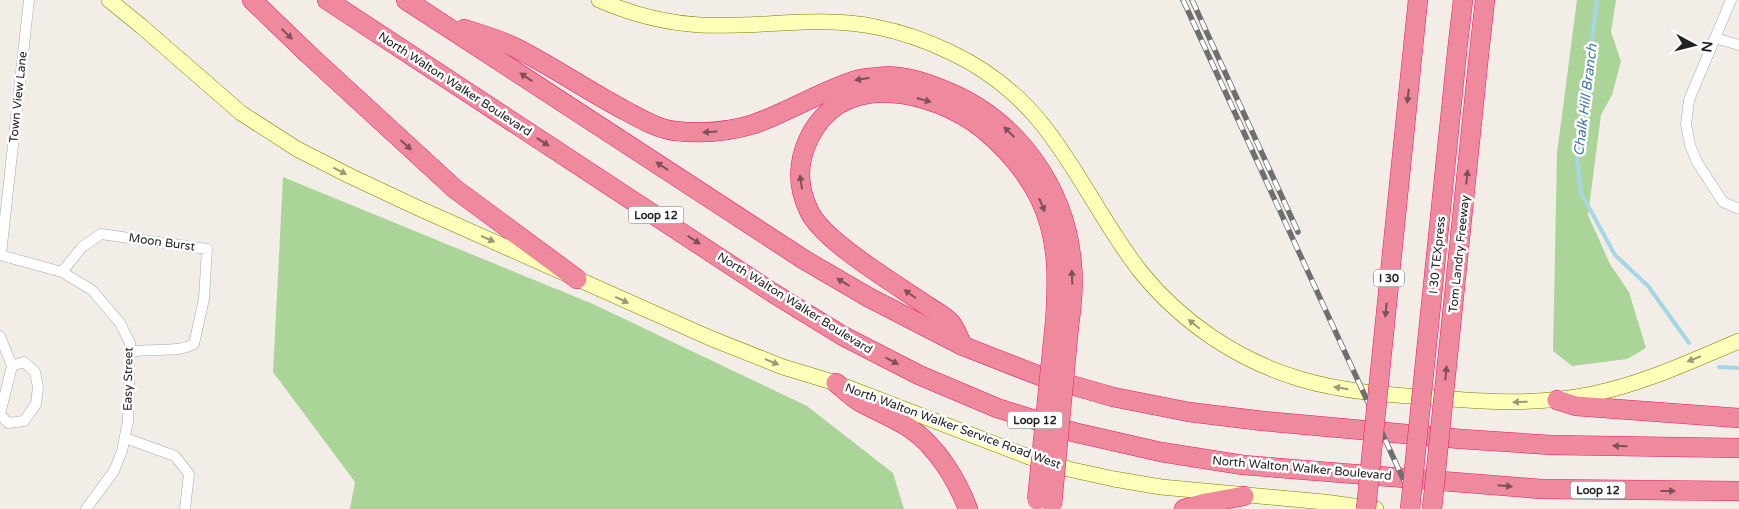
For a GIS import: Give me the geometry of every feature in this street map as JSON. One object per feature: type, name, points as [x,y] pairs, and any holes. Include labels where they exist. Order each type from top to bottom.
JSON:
[{"type":"highway","points":[[252,0],[455,189],[577,279]]},
{"type":"highway","name":"North Walton Walker Boulevard","points":[[327,0],[773,293],[843,336],[919,375],[997,408],[1082,434],[1161,452],[1243,465],[1541,489],[1739,491]]},
{"type":"highway","points":[[406,0],[803,259],[868,297],[963,346],[1040,376],[1104,394],[1207,414],[1343,429],[1551,445],[1739,448]]},
{"type":"highway","name":"I 30","points":[[1366,509],[1418,0]]},
{"type":"highway","name":"I 30 TEXpress","points":[[1410,509],[1463,0]]},
{"type":"highway","name":"Tom Landry Freeway","points":[[1432,509],[1485,0]]},
{"type":"highway","points":[[434,18],[512,46],[593,94],[647,122],[672,131],[698,133],[726,131],[755,123],[853,81],[882,76],[911,79],[935,86],[961,97],[985,111],[1009,130],[1046,178],[1058,206],[1069,244],[1072,264],[1073,295],[1062,324]]},
{"type":"highway","points":[[963,346],[950,322],[846,250],[826,233],[810,213],[802,194],[799,172],[802,152],[816,124],[843,101],[884,92],[904,94],[930,101],[956,112],[983,129],[1005,149],[1024,173],[1040,200],[1050,227],[1056,257],[1057,287],[1062,324],[1045,506]]},
{"type":"highway","points":[[836,383],[858,400],[911,429],[928,445],[944,463],[968,509]]},
{"type":"highway","points":[[1557,400],[1576,406],[1739,418]]},
{"type":"highway","points":[[1184,509],[1244,496]]},
{"type":"main road","points":[[109,0],[241,113],[297,149],[350,176],[577,279]]},
{"type":"main road","points":[[599,0],[621,10],[660,20],[699,25],[819,22],[875,26],[913,36],[949,51],[984,70],[1014,94],[1041,122],[1140,271],[1165,299],[1228,348],[1264,366],[1302,380],[1340,388],[1408,396],[1517,403],[1557,400],[1594,394],[1634,384],[1739,341]]},
{"type":"main road","name":"North Walton Walker Service Road West","points":[[577,279],[710,338],[783,367],[836,383],[1029,457],[1068,469],[1161,487],[1324,502],[1376,509]]},
{"type":"street","name":"Town View Lane","points":[[1,255],[29,0]]},
{"type":"street","points":[[1731,0],[1689,100],[1686,124],[1690,145],[1697,162],[1723,202],[1739,209]]},
{"type":"street","points":[[1715,38],[1739,45]]},
{"type":"street","name":"Moon Burst","points":[[62,272],[82,247],[101,234],[207,249],[204,299],[194,344],[173,351],[130,351]]},
{"type":"street","name":"Easy Street","points":[[1,255],[62,272],[92,290],[120,323],[130,343],[128,420],[122,451],[114,471],[86,509]]},
{"type":"street","points":[[0,336],[12,366],[0,414],[8,423],[24,421],[36,404],[38,387],[35,372],[24,362],[12,366]]},
{"type":"street","points":[[124,438],[175,456],[189,474],[185,509]]},
{"type":"green space","points":[[1577,0],[1616,0],[1611,32],[1621,61],[1612,95],[1601,115],[1588,215],[1610,264],[1629,292],[1646,348],[1627,359],[1572,366],[1553,351],[1557,153]]},
{"type":"green space","points":[[283,177],[593,304],[807,406],[893,473],[904,509],[350,509],[355,482],[273,372]]},
{"type":"waterway","name":"Chalk Hill Branch","points":[[1597,0],[1577,157],[1581,193],[1615,255],[1648,286],[1689,343]]},
{"type":"waterway","name":"Chalk Hill Branch","points":[[1719,367],[1739,368]]},
{"type":"railway","points":[[1183,0],[1417,509]]},
{"type":"railway","points":[[1192,0],[1298,232]]}]
